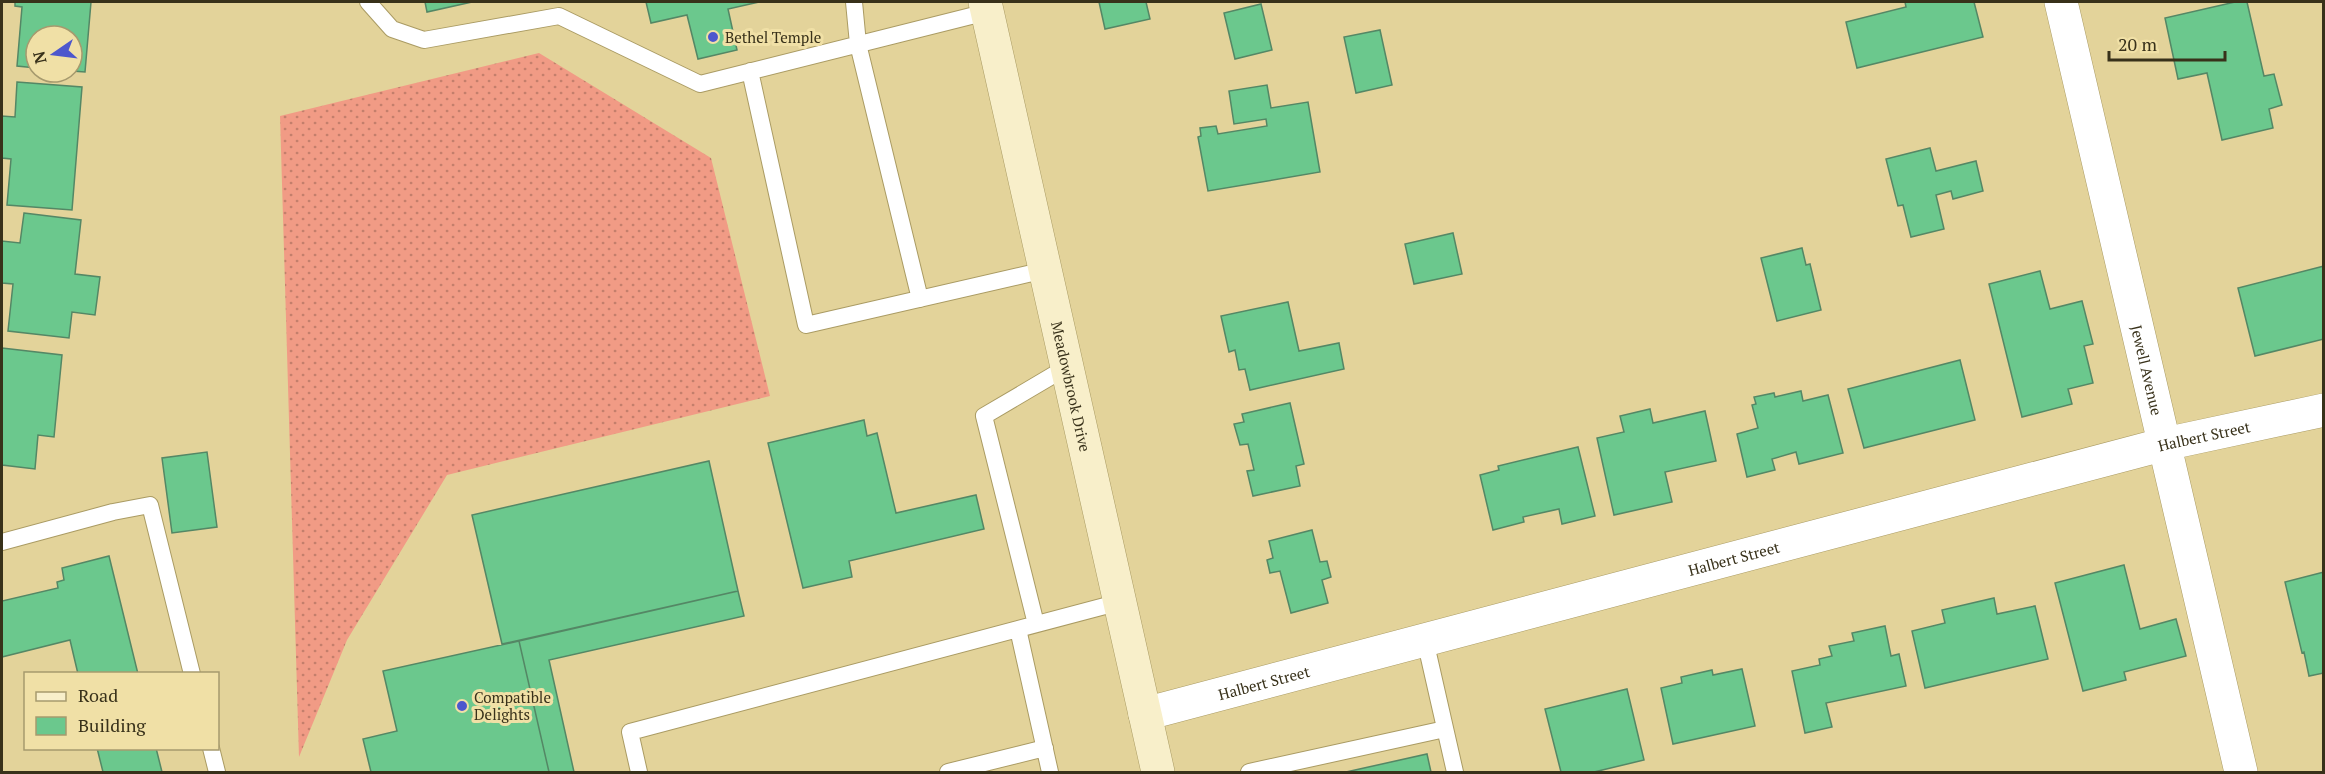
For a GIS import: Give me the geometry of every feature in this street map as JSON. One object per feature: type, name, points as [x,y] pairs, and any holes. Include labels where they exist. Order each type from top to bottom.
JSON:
[{"type":"main road","name":"Meadowbrook Drive","points":[[986,7],[1158,772]]},
{"type":"street","name":"Jewell Avenue","points":[[2061,2],[2241,772]]},
{"type":"street","name":"Halbert Street","points":[[1145,714],[2165,444],[2324,410]]},
{"type":"lane","points":[[368,2],[392,29],[424,40],[559,16],[700,84],[858,44],[986,7]]},
{"type":"lane","points":[[854,2],[858,44],[920,299]]},
{"type":"lane","points":[[750,71],[806,325],[1045,270]]},
{"type":"lane","points":[[1036,624],[984,416],[1067,367]]},
{"type":"lane","points":[[2,542],[114,512],[150,505],[192,672]]},
{"type":"lane","points":[[639,772],[630,732],[1120,602]]},
{"type":"lane","points":[[1018,629],[1050,772]]},
{"type":"lane","points":[[1425,639],[1455,772]]},
{"type":"lane","points":[[1259,771],[1445,729]]},
{"type":"lane","points":[[948,772],[1045,748]]},
{"type":"lane","points":[[212,750],[217,772]]},
{"type":"shaded area","points":[[539,53],[711,158],[770,396],[447,475],[347,640],[299,757],[280,116]]},
{"type":"building","points":[[15,2],[91,2],[85,72],[84,24],[24,24],[24,67],[17,66],[22,7],[15,6]]},
{"type":"building","points":[[425,2],[472,2],[427,12]]},
{"type":"building","name":"Bethel Temple","points":[[646,2],[759,2],[728,9],[737,50],[698,59],[687,15],[651,23]]},
{"type":"building","points":[[1099,2],[1146,2],[1150,19],[1105,29]]},
{"type":"building","points":[[1905,2],[1974,2],[1983,37],[1857,68],[1846,22],[1906,7]]},
{"type":"building","points":[[2235,2],[2247,2],[2264,76],[2274,74],[2282,105],[2269,109],[2273,128],[2222,140],[2207,73],[2178,79],[2165,18]]},
{"type":"building","points":[[1261,4],[1272,50],[1235,59],[1224,13]]},
{"type":"building","points":[[1380,30],[1392,85],[1356,93],[1344,37]]},
{"type":"building","points":[[17,82],[82,87],[72,210],[7,205],[11,159],[2,158],[2,116],[15,117]]},
{"type":"building","points":[[1267,85],[1271,108],[1308,102],[1320,172],[1208,191],[1198,137],[1201,136],[1200,128],[1216,126],[1218,134],[1267,126],[1266,119],[1234,124],[1229,91]]},
{"type":"building","points":[[1930,148],[1936,171],[1976,161],[1983,191],[1953,199],[1951,191],[1936,195],[1944,229],[1911,237],[1903,205],[1898,206],[1886,159]]},
{"type":"building","points":[[24,213],[81,220],[75,274],[100,277],[95,315],[72,312],[69,338],[8,331],[13,284],[2,283],[2,241],[20,243]]},
{"type":"building","points":[[1453,233],[1462,274],[1414,284],[1405,244]]},
{"type":"building","points":[[1802,248],[1806,265],[1810,264],[1821,310],[1777,321],[1761,258]]},
{"type":"building","points":[[2324,266],[2324,339],[2255,356],[2238,288]]},
{"type":"building","points":[[2040,271],[2050,309],[2082,301],[2093,344],[2084,346],[2093,383],[2068,389],[2072,404],[2022,417],[1989,284]]},
{"type":"building","points":[[1288,302],[1299,351],[1339,343],[1344,369],[1250,390],[1245,369],[1239,370],[1235,350],[1229,352],[1221,316]]},
{"type":"building","points":[[2,348],[62,355],[54,437],[38,435],[35,469],[2,465]]},
{"type":"building","points":[[1960,360],[1975,420],[1864,448],[1848,389]]},
{"type":"building","points":[[1801,391],[1803,401],[1828,395],[1843,453],[1799,464],[1796,452],[1772,459],[1775,470],[1747,477],[1737,434],[1758,428],[1752,405],[1756,404],[1754,397],[1774,393],[1775,397]]},
{"type":"building","points":[[1290,403],[1304,464],[1296,466],[1300,486],[1253,496],[1247,471],[1254,470],[1248,444],[1240,445],[1234,424],[1244,422],[1242,414]]},
{"type":"building","points":[[1650,409],[1653,423],[1705,411],[1716,461],[1665,472],[1672,502],[1614,515],[1597,438],[1624,432],[1620,416]]},
{"type":"building","points":[[864,420],[867,436],[877,433],[896,513],[976,495],[984,529],[849,561],[852,577],[803,588],[768,443]]},
{"type":"building","points":[[1578,447],[1595,516],[1562,524],[1559,509],[1523,517],[1524,522],[1493,530],[1480,475],[1499,470],[1498,466]]},
{"type":"building","points":[[207,452],[217,527],[172,533],[162,458]]},
{"type":"building","points":[[709,461],[738,591],[502,644],[472,515]]},
{"type":"building","points":[[1312,530],[1320,562],[1327,561],[1331,577],[1322,580],[1328,603],[1291,613],[1280,571],[1270,573],[1267,560],[1273,558],[1269,541]]},
{"type":"building","points":[[109,556],[138,672],[78,672],[70,640],[2,657],[2,601],[58,588],[57,582],[64,580],[62,568]]},
{"type":"building","points":[[2124,565],[2140,629],[2176,619],[2186,656],[2124,672],[2126,680],[2083,691],[2055,583]]},
{"type":"building","points":[[2324,572],[2324,673],[2309,676],[2285,582]]},
{"type":"building","points":[[738,591],[744,616],[549,660],[574,772],[549,772],[519,641]]},
{"type":"building","points":[[1994,598],[1997,614],[2035,606],[2048,659],[1925,688],[1912,631],[1945,623],[1942,610]]},
{"type":"building","points":[[1885,626],[1891,656],[1899,654],[1906,686],[1826,703],[1832,727],[1805,733],[1792,671],[1820,665],[1819,659],[1832,656],[1829,646],[1854,641],[1852,633]]},
{"type":"building","name":"Compatible Delights","points":[[519,641],[549,772],[371,772],[363,739],[397,731],[383,671]]},
{"type":"building","points":[[1742,669],[1755,726],[1673,744],[1661,688],[1682,683],[1681,677],[1712,670],[1713,675]]},
{"type":"building","points":[[1627,689],[1644,760],[1594,772],[1561,772],[1545,709]]},
{"type":"building","points":[[98,750],[156,750],[162,772],[103,772]]},
{"type":"building","points":[[1427,754],[1431,772],[1346,772]]},
{"type":"place","name":"Bethel Temple","points":[[713,37]]},
{"type":"place","name":"Compatible Delights","points":[[462,706]]}]
